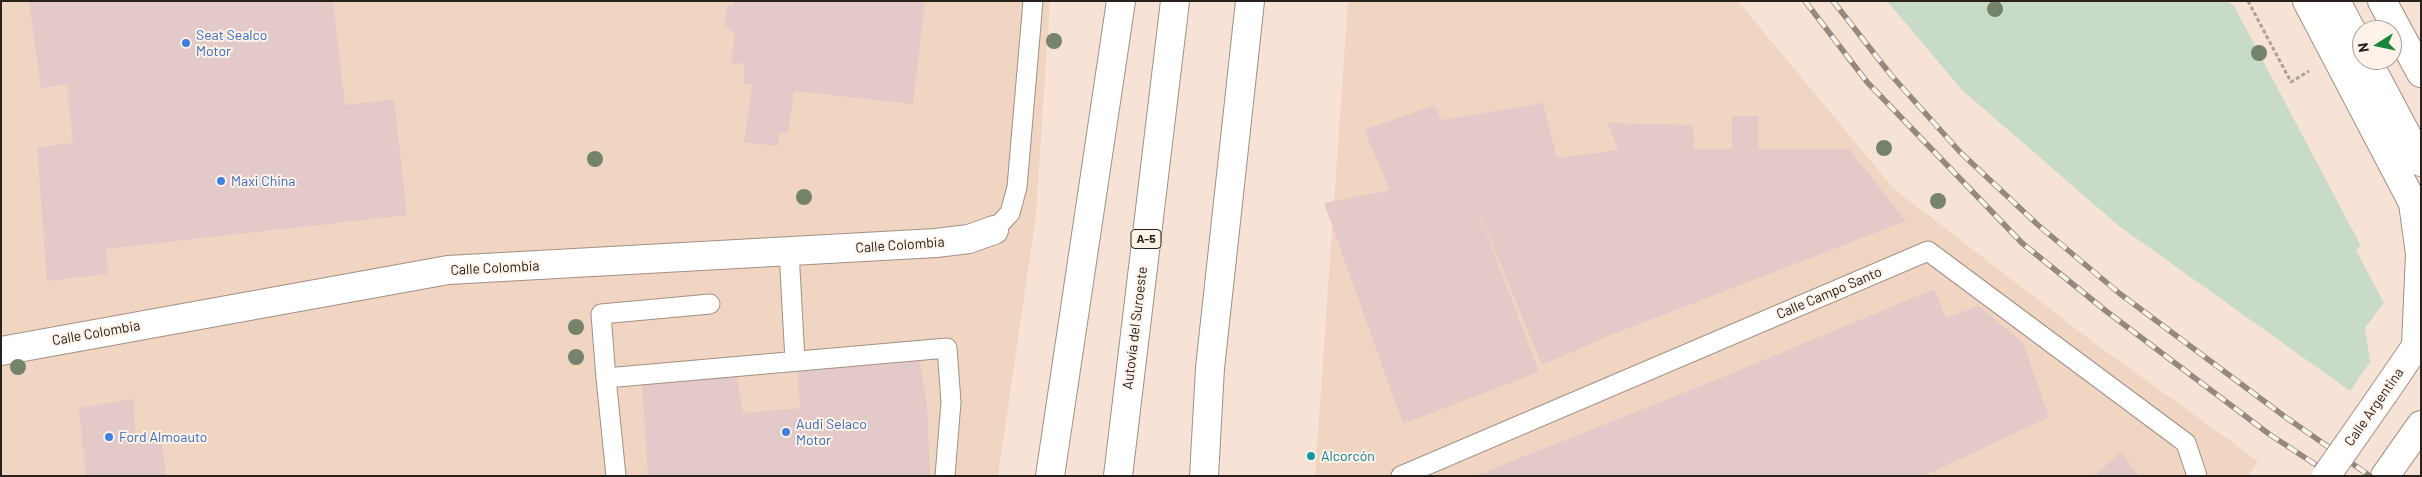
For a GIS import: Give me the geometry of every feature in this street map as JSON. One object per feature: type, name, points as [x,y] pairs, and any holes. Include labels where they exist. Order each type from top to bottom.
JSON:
[{"type":"main road","points":[[1050,476],[1121,1]]},
{"type":"main road","name":"Autovía del Suroeste","points":[[1118,476],[1175,1]]},
{"type":"main road","points":[[1204,476],[1210,368],[1250,1]]},
{"type":"main road","points":[[2308,1],[2413,203],[2420,254],[2418,342]]},
{"type":"main road","points":[[2336,1],[2352,31]]},
{"type":"main road","points":[[2382,1],[2421,73]]},
{"type":"main road","points":[[2372,70],[2421,162]]},
{"type":"main road","name":"Calle Colombia","points":[[1,350],[448,270],[936,244],[969,239],[994,230]]},
{"type":"main road","name":"Calle Argentina","points":[[2326,476],[2418,342]]},
{"type":"main road","points":[[2386,476],[2421,425]]},
{"type":"lane","points":[[994,230],[1010,213],[1017,188],[1034,1]]},
{"type":"lane","name":"Calle Campo Santo","points":[[1401,476],[1928,250],[2186,443],[2197,476]]},
{"type":"lane","points":[[789,251],[795,361]]},
{"type":"lane","points":[[616,476],[600,314],[710,304]]},
{"type":"lane","points":[[606,378],[947,348],[951,402],[945,476]]},
{"type":"path","points":[[2248,1],[2292,82],[2336,55]]},
{"type":"shaded area","points":[[1,1],[1050,1],[1036,215],[998,476],[1,476]]},
{"type":"shaded area","points":[[1348,1],[1738,1],[1894,189],[2093,342],[2258,461],[2248,476],[1315,476]]},
{"type":"green space","points":[[1887,1],[2227,1],[2234,6],[2361,246],[2356,250],[2384,303],[2365,328],[2370,362],[2350,391],[2119,226],[1962,90]]},
{"type":"building","points":[[29,1],[333,1],[345,105],[394,99],[407,215],[106,249],[108,274],[47,281],[37,147],[73,143],[67,85],[41,88]]},
{"type":"building","points":[[734,1],[925,1],[913,104],[794,91],[788,133],[779,133],[778,146],[744,142],[752,85],[744,83],[744,64],[731,63],[735,35],[724,25],[727,5],[733,6]]},
{"type":"building","points":[[1543,103],[1557,158],[1618,150],[1608,123],[1694,125],[1693,149],[1732,149],[1732,116],[1758,116],[1758,149],[1849,149],[1906,221],[1611,335],[1542,365],[1472,195],[1539,372],[1403,424],[1324,203],[1390,190],[1364,130],[1435,105],[1441,120]]},
{"type":"building","points":[[1934,289],[1946,318],[1979,306],[2023,343],[2049,417],[1924,476],[1475,476],[1723,377]]},
{"type":"building","name":"Audi Selaco Motor","points":[[919,357],[927,405],[930,476],[648,476],[642,383],[736,372],[743,413],[800,408],[797,367]]},
{"type":"building","name":"Ford Almoauto","points":[[133,399],[136,439],[161,435],[166,476],[86,476],[79,408]]},
{"type":"building","points":[[2121,452],[2139,476],[2094,476]]},
{"type":"railway","points":[[1805,1],[1867,82],[2022,243],[2106,311],[2269,434],[2333,476]]},
{"type":"railway","points":[[1833,1],[1891,75],[1960,152],[2038,225],[2119,293],[2284,416],[2370,476]]},
{"type":"place","name":"Seat Sealco Motor","points":[[186,43]]},
{"type":"place","name":"Maxi China","points":[[221,181]]},
{"type":"place","name":"Audi Selaco Motor","points":[[786,432]]},
{"type":"place","name":"Ford Almoauto","points":[[109,437]]},
{"type":"place","name":"Alcorcón","points":[[1311,456]]}]
